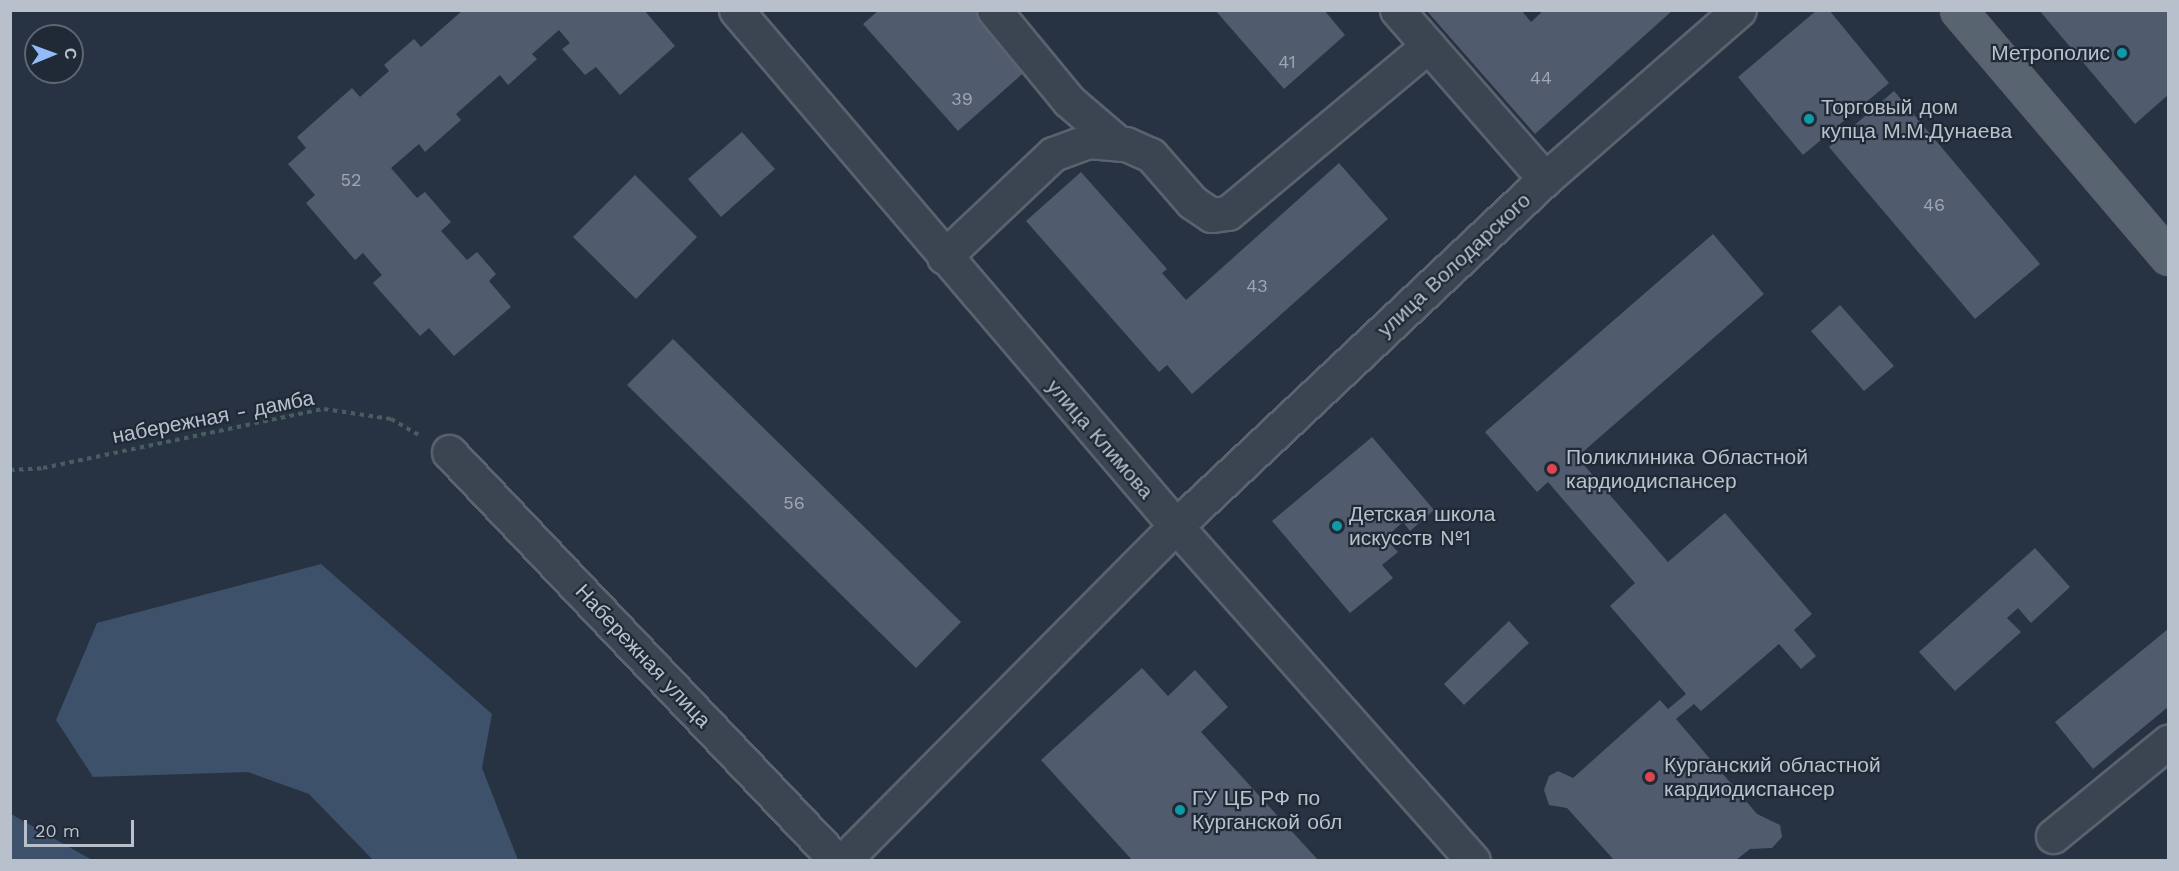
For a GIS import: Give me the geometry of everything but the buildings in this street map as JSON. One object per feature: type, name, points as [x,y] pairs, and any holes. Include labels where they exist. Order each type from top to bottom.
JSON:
[{"type":"main road","points":[[1958,10],[2169,256]]},
{"type":"street","points":[[994,10],[1069,101],[1118,143]]},
{"type":"street","points":[[1397,10],[1545,179]]},
{"type":"street","name":"улица Володарского","points":[[1176,526],[1545,179],[1739,10]]},
{"type":"street","name":"улица Климова","points":[[738,11],[944,257],[1176,526],[1473,861]]},
{"type":"street","points":[[944,257],[1053,154],[1088,141],[1118,143],[1151,155],[1192,202],[1210,215],[1228,213],[1428,46]]},
{"type":"street","name":"Набережная улица","points":[[449,452],[836,861]]},
{"type":"street","points":[[844,861],[1176,526]]},
{"type":"street","points":[[2054,836],[2169,742]]},
{"type":"path","name":"набережная - дамба","points":[[10,470],[43,468],[324,409],[391,419],[449,452]]},
{"type":"water","points":[[321,564],[492,714],[482,768],[518,860],[373,860],[309,794],[248,772],[93,777],[56,720],[97,623]]},
{"type":"water","points":[[11,814],[92,860],[11,860]]},
{"type":"place","name":"Метрополис","points":[[2122,53]]},
{"type":"place","name":"Торговый дом купца М.М.Дунаева","points":[[1809,119]]},
{"type":"place","name":"Поликлиника Областной кардиодиспансер","points":[[1552,469]]},
{"type":"place","name":"Детская школа искусств №1","points":[[1337,526]]},
{"type":"place","name":"Курганский областной кардиодиспансер","points":[[1650,777]]},
{"type":"place","name":"ГУ ЦБ РФ по Курганской обл","points":[[1180,810]]}]
